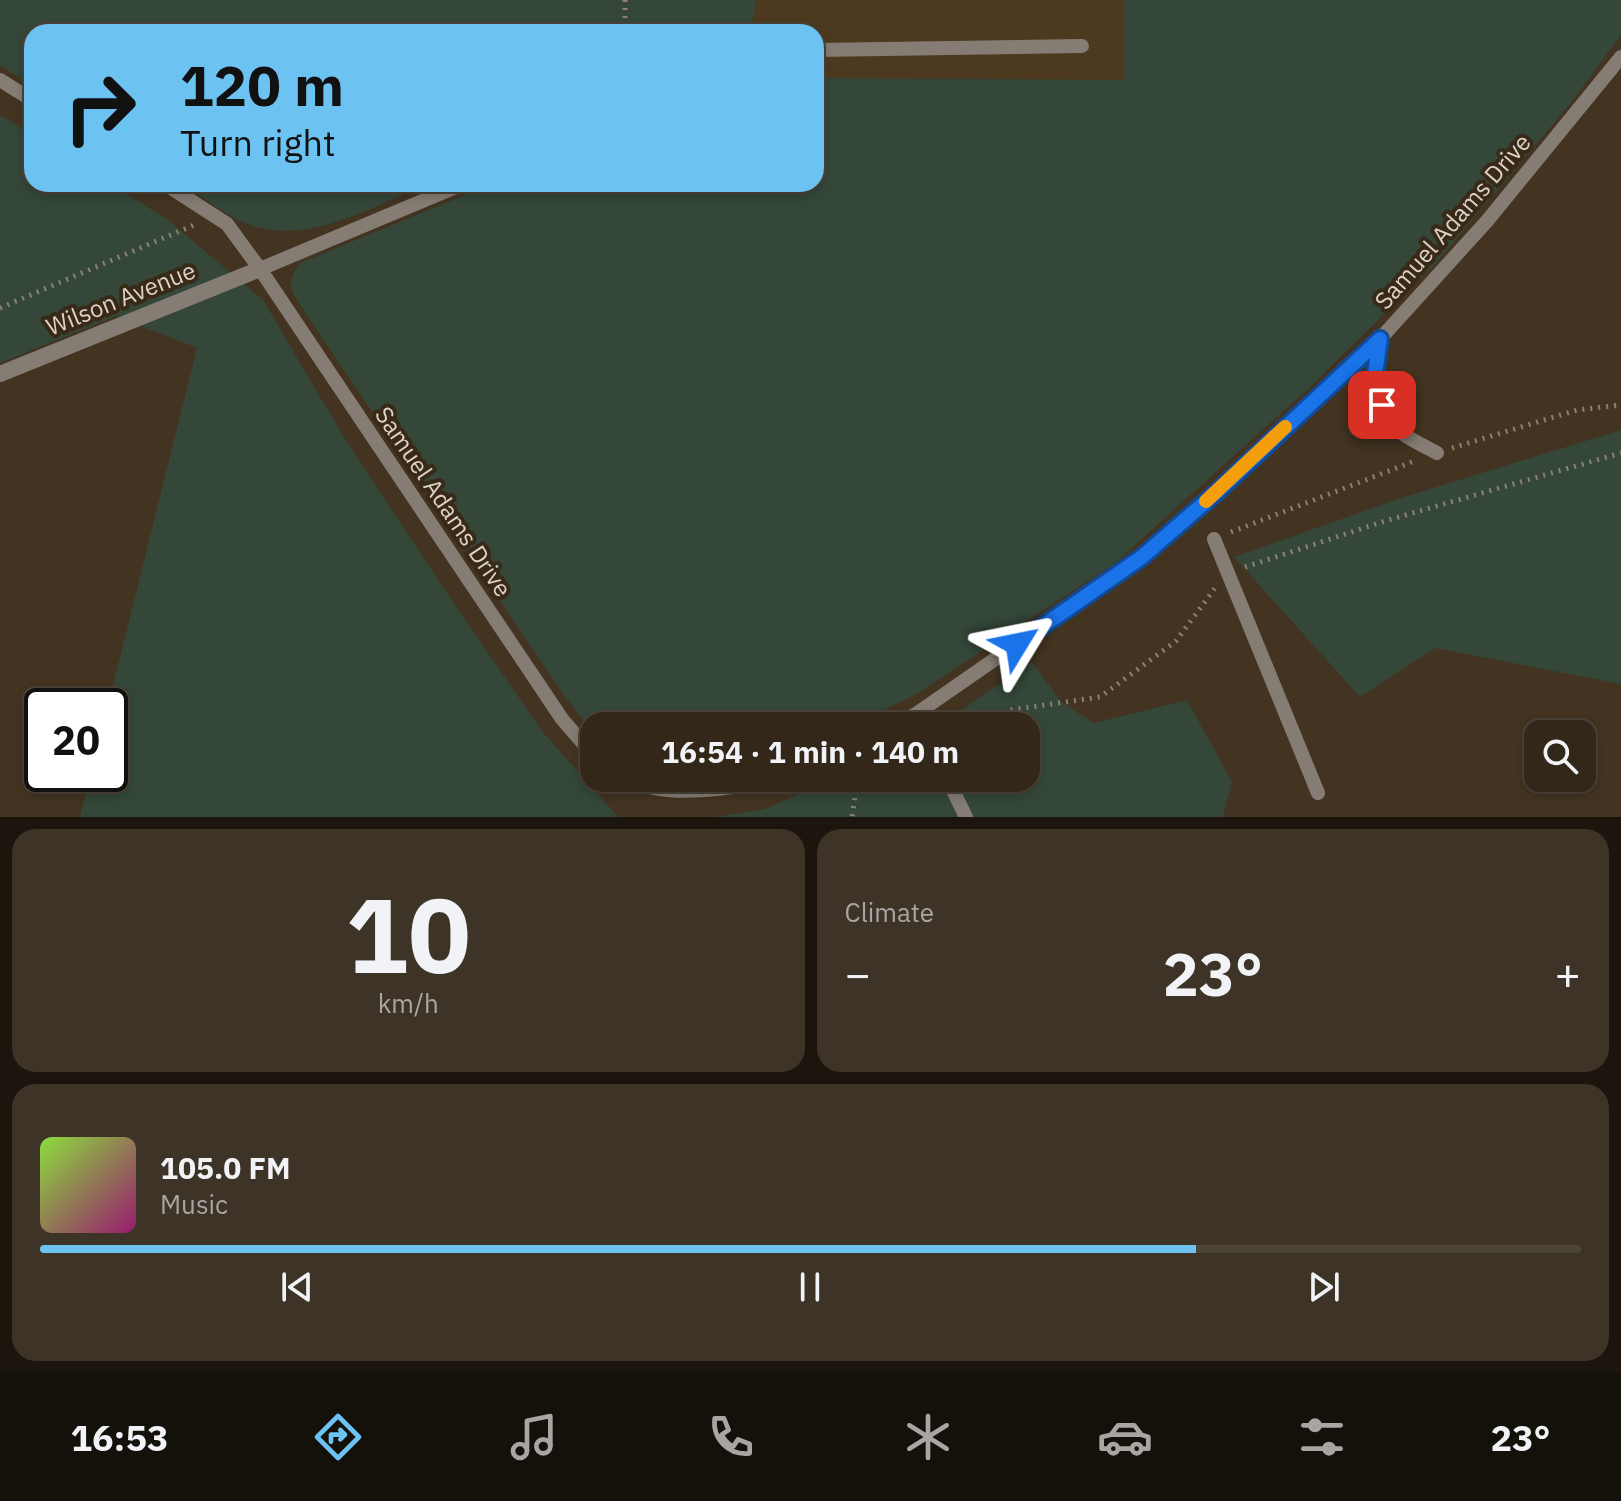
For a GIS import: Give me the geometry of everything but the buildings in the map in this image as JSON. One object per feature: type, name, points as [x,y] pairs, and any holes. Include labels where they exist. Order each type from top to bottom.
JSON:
[{"type":"street","name":"Wilson Avenue","points":[[0,374],[260,269]]},
{"type":"lane","points":[[824,50],[1082,46]]},
{"type":"lane","name":"Samuel Adams Drive","points":[[930,712],[1142,557],[1218,491],[1380,339],[1487,221],[1621,57]]},
{"type":"lane","points":[[0,80],[24,95]]},
{"type":"lane","name":"Samuel Adams Drive","points":[[177,192],[227,224],[562,719],[580,740]]},
{"type":"lane","points":[[260,269],[444,192]]},
{"type":"lane","points":[[1380,339],[1375,374],[1382,405],[1403,433],[1437,453]]},
{"type":"lane","points":[[1214,539],[1318,793]]},
{"type":"lane","points":[[954,792],[966,817]]},
{"type":"path","points":[[625,0],[625,24]]},
{"type":"path","points":[[0,308],[169,237],[213,215]]},
{"type":"path","points":[[1214,539],[1437,453],[1577,410],[1621,405]]},
{"type":"path","points":[[1006,712],[1100,697],[1176,641],[1228,573],[1385,521],[1621,453]]},
{"type":"path","points":[[852,817],[856,792]]},
{"type":"shaded area","points":[[631,0],[1135,0],[1136,128],[824,130],[824,24],[630,24]]},
{"type":"green space","points":[[0,0],[755,0],[751,24],[24,24],[24,81],[0,65]]},
{"type":"green space","points":[[1124,0],[1621,0],[1621,35],[1570,104],[1435,264],[1310,387],[1115,563],[915,695],[880,712],[580,712],[580,716],[296,298],[291,287],[292,277],[300,263],[473,192],[824,192],[824,78],[1124,80]]},
{"type":"green space","points":[[0,115],[24,130],[24,192],[124,192],[168,220],[263,300],[345,439],[446,592],[542,731],[580,774],[580,792],[596,792],[618,817],[80,817],[86,792],[128,792],[128,688],[112,688],[197,348],[116,316],[0,363]]},
{"type":"green space","points":[[195,192],[408,192],[348,218],[307,229],[265,229],[222,211]]},
{"type":"green space","points":[[1621,430],[1621,684],[1435,648],[1360,697],[1234,557],[1404,497]]},
{"type":"green space","points":[[1032,662],[1061,702],[1094,723],[1187,700],[1232,782],[1223,817],[715,817],[765,809],[804,792],[1040,792],[1040,712],[958,712]]},
{"type":"slow traffic","points":[[1206,501],[1285,427]]},
{"type":"route","points":[[1017,644],[1142,557],[1218,491],[1380,339],[1375,374],[1382,405]]}]
